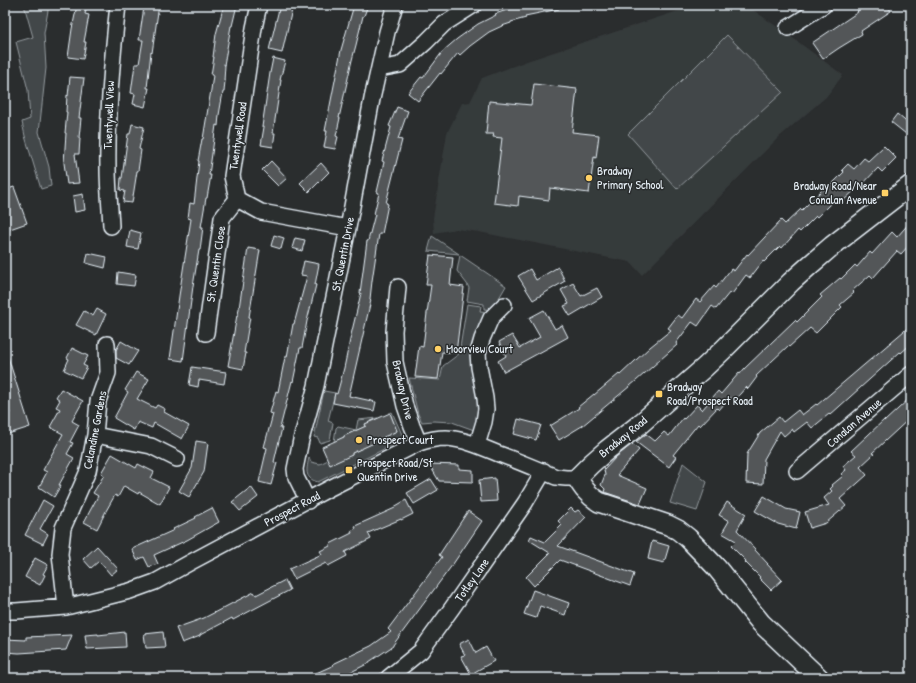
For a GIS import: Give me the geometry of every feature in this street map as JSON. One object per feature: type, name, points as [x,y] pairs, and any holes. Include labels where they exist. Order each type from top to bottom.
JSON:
[{"type":"main road","name":"Bradway Road","points":[[577,478],[606,450],[639,424],[705,367],[810,265],[832,246],[911,185]]},
{"type":"main road","points":[[577,478],[583,489],[592,498],[599,502],[668,525],[683,534],[716,566],[761,623],[819,678]]},
{"type":"street","name":"Twentywell View","points":[[111,226],[108,168],[109,110],[112,52],[118,5]]},
{"type":"street","name":"Twentywell Road","points":[[237,199],[232,176],[254,28],[259,5]]},
{"type":"street","name":"St. Quentin Drive","points":[[308,500],[296,477],[295,469],[301,440],[316,386],[372,99],[387,32],[395,5]]},
{"type":"street","points":[[379,69],[400,66],[444,24],[474,5]]},
{"type":"street","points":[[788,28],[824,5]]},
{"type":"street","points":[[237,199],[261,212],[348,228]]},
{"type":"street","name":"St. Quentin Close","points":[[206,333],[222,218],[237,199]]},
{"type":"street","name":"Bradway Drive","points":[[398,287],[394,331],[395,362],[405,406],[419,443]]},
{"type":"street","points":[[477,445],[484,422],[486,409],[478,353],[491,318],[504,305]]},
{"type":"street","name":"Celandine Gardens","points":[[66,607],[60,554],[63,528],[88,471],[95,435],[98,401],[108,373],[107,344]]},
{"type":"street","name":"Conalan Avenue","points":[[798,471],[911,374]]},
{"type":"street","points":[[95,435],[151,446],[177,459]]},
{"type":"street","name":"Prospect Road","points":[[5,611],[66,607],[130,591],[155,582],[308,500],[419,443],[437,438],[458,440],[477,445],[556,476],[577,478]]},
{"type":"street","name":"Totley Lane","points":[[388,678],[421,651],[525,503],[544,471]]},
{"type":"shaded area","points":[[24,5],[49,5],[44,33],[46,68],[39,132],[49,167],[51,186],[41,189],[22,122],[30,119],[28,90],[16,42],[33,37]]},
{"type":"shaded area","name":"Bradway Primary School","points":[[696,5],[746,5],[843,75],[826,97],[778,138],[642,275],[630,262],[479,232],[456,229],[434,233],[433,218],[447,133],[462,103],[470,102],[482,78],[527,61]]},
{"type":"shaded area","points":[[727,35],[783,92],[677,189],[628,134]]},
{"type":"shaded area","points":[[432,236],[459,254],[428,251]]},
{"type":"shaded area","points":[[460,255],[506,286],[492,310],[484,309],[484,304],[467,301],[469,288],[457,271]]},
{"type":"shaded area","points":[[467,304],[481,306],[480,311],[491,312],[472,345],[477,376],[479,420],[474,430],[452,422],[422,422],[418,414],[409,378],[440,380],[443,366],[459,354]]},
{"type":"shaded area","points":[[324,391],[335,393],[328,421],[333,423],[330,440],[320,443],[318,438],[314,437]]},
{"type":"shaded area","points":[[392,412],[404,439],[318,482],[310,478],[307,472],[309,457],[311,462],[320,464],[328,460],[352,455],[352,453],[397,431],[390,413]]},
{"type":"shaded area","points":[[378,418],[365,424],[366,426],[334,442],[336,428],[338,426],[356,430],[358,420]]},
{"type":"shaded area","points":[[683,463],[707,482],[697,511],[670,503]]},
{"type":"building","points":[[77,5],[87,5],[85,14],[89,15],[84,42],[86,42],[83,59],[68,57]]},
{"type":"building","points":[[149,5],[159,5],[152,53],[151,52],[147,88],[149,88],[145,107],[133,104],[135,94],[131,93],[135,64],[139,64],[143,40],[139,40],[144,7],[148,7]]},
{"type":"building","points":[[224,5],[237,5],[231,26],[224,65],[224,92],[218,126],[216,125],[209,175],[211,175],[201,227],[203,227],[200,250],[193,286],[183,361],[170,359],[191,219],[188,218],[190,203],[194,204],[198,161],[213,75],[211,75],[216,34]]},
{"type":"building","points":[[280,5],[293,5],[282,53],[269,50]]},
{"type":"building","points":[[354,5],[368,5],[363,16],[352,60],[339,118],[336,136],[338,137],[335,149],[324,147],[327,131],[325,131],[341,50]]},
{"type":"building","points":[[525,5],[558,5],[559,9],[525,16],[526,18],[511,22],[489,32],[460,55],[458,53],[418,101],[408,93],[421,77],[423,78],[443,51],[457,39],[478,24],[496,15],[495,14]]},
{"type":"building","points":[[867,5],[887,5],[891,11],[861,31],[862,34],[823,59],[812,43]]},
{"type":"building","points":[[273,58],[285,61],[280,80],[273,133],[275,133],[273,147],[261,145],[264,127],[262,127]]},
{"type":"building","points":[[70,77],[84,78],[79,118],[81,118],[79,154],[75,154],[79,183],[67,184],[64,163],[67,95],[68,96]]},
{"type":"building","points":[[534,84],[577,89],[572,132],[599,135],[589,193],[550,188],[549,200],[519,196],[518,206],[494,203],[502,138],[493,137],[494,134],[486,134],[489,101],[531,105]]},
{"type":"building","points":[[397,107],[408,111],[398,139],[402,140],[386,203],[388,204],[382,234],[379,234],[372,281],[371,300],[349,396],[376,402],[374,411],[333,403],[344,368],[361,293],[367,241],[375,214],[379,193],[377,192],[384,162],[382,161],[391,127],[389,126]]},
{"type":"building","points":[[897,114],[911,126],[911,138],[891,122]]},
{"type":"building","points":[[132,124],[144,127],[139,149],[141,150],[132,203],[123,202],[125,191],[120,190],[128,134],[130,134]]},
{"type":"building","points":[[884,146],[896,158],[882,172],[878,168],[860,187],[859,186],[841,203],[836,198],[800,232],[798,230],[782,248],[780,246],[764,262],[763,261],[750,278],[746,275],[732,294],[730,292],[716,309],[712,306],[698,326],[692,322],[676,343],[677,345],[636,381],[582,426],[559,440],[550,426],[579,408],[578,407],[619,374],[620,375],[671,330],[668,328],[678,315],[682,318],[696,299],[700,302],[714,286],[716,288],[731,269],[734,271],[747,254],[748,255],[781,220],[785,224],[801,209],[802,210],[823,189],[825,191],[844,172],[842,170],[848,164],[854,169],[864,158],[868,161]]},
{"type":"building","points":[[271,161],[287,178],[278,186],[262,170]]},
{"type":"building","points":[[321,163],[329,172],[309,192],[300,183]]},
{"type":"building","points":[[14,187],[27,223],[7,230],[5,223],[5,190]]},
{"type":"building","points":[[83,194],[85,210],[75,212],[73,196]]},
{"type":"building","points":[[911,221],[911,243],[901,254],[897,251],[873,278],[870,275],[852,291],[854,293],[840,305],[842,307],[816,333],[810,328],[756,376],[757,377],[748,389],[746,387],[734,401],[730,397],[719,410],[717,408],[700,426],[698,424],[673,455],[676,457],[669,467],[636,442],[646,434],[655,441],[664,432],[669,436],[683,418],[684,419],[697,405],[702,410],[718,391],[721,394],[739,373],[740,374],[795,320],[797,322],[822,297],[820,295],[840,278],[841,279],[855,265],[857,267],[870,252],[872,254],[892,232],[897,237]]},
{"type":"building","points":[[130,230],[141,233],[138,249],[127,247]]},
{"type":"building","points":[[274,235],[284,238],[281,249],[271,246]]},
{"type":"building","points":[[295,238],[305,240],[302,251],[292,248]]},
{"type":"building","points":[[248,248],[260,250],[249,317],[243,369],[228,366],[238,315]]},
{"type":"building","points":[[88,253],[107,257],[105,268],[86,263]]},
{"type":"building","points":[[430,255],[453,257],[450,285],[464,287],[456,353],[442,352],[438,379],[415,377],[419,346],[423,347],[431,285],[426,285]]},
{"type":"building","points":[[304,261],[319,264],[316,285],[302,348],[300,348],[293,382],[292,381],[280,428],[282,428],[274,462],[277,463],[271,485],[259,482],[267,448],[264,447],[273,414],[270,413],[276,391],[278,392],[285,357],[287,357],[293,324],[307,276],[301,275]]},
{"type":"building","points":[[558,267],[565,281],[533,300],[518,276],[530,269],[536,280]]},
{"type":"building","points":[[118,272],[136,275],[134,286],[117,284]]},
{"type":"building","points":[[573,283],[581,296],[597,288],[602,297],[570,316],[564,306],[569,304],[561,290]]},
{"type":"building","points":[[97,309],[106,314],[96,335],[76,325],[84,311],[93,316]]},
{"type":"building","points":[[544,310],[555,329],[562,325],[568,337],[504,372],[498,361],[506,356],[499,342],[512,335],[520,348],[540,337],[529,318]]},
{"type":"building","points":[[911,325],[911,344],[901,353],[900,352],[830,415],[829,414],[812,428],[807,422],[794,432],[792,429],[784,436],[780,431],[764,459],[763,484],[746,483],[747,454],[760,433],[779,417],[783,422],[798,410],[802,415],[816,404],[817,405]]},
{"type":"building","points":[[121,341],[138,351],[129,365],[116,358],[116,350]]},
{"type":"building","points":[[72,348],[88,356],[83,365],[87,367],[81,378],[64,370],[69,359],[67,358]]},
{"type":"building","points":[[5,357],[8,357],[30,427],[5,435],[5,415],[10,413],[5,399]]},
{"type":"building","points":[[192,367],[226,372],[224,384],[199,380],[198,387],[189,385]]},
{"type":"building","points":[[136,372],[149,379],[137,399],[155,408],[157,405],[165,409],[164,412],[189,426],[182,439],[154,423],[152,428],[138,422],[134,430],[114,418],[128,392],[125,390]]},
{"type":"building","points":[[61,389],[83,401],[72,421],[79,425],[70,442],[73,443],[67,454],[74,458],[54,497],[39,487],[47,472],[43,470],[63,434],[50,427],[60,409],[56,407],[60,400],[56,397]]},
{"type":"building","points":[[911,397],[911,417],[872,453],[874,454],[860,467],[867,475],[840,499],[846,506],[826,523],[810,528],[805,512],[829,505],[824,498],[832,491],[830,489],[833,486],[832,485],[843,476],[841,474],[846,470],[843,466],[856,455],[851,451]]},
{"type":"building","name":"Prospect Court","points":[[390,413],[397,431],[330,465],[322,447],[366,426],[365,424]]},
{"type":"building","points":[[518,419],[541,425],[536,440],[514,434]]},
{"type":"building","points":[[196,441],[208,443],[204,472],[189,497],[179,491],[192,468]]},
{"type":"building","points":[[632,444],[639,450],[617,475],[647,488],[640,504],[604,492],[605,489],[601,485],[605,475],[604,470],[616,457]]},
{"type":"building","points":[[112,454],[136,468],[138,464],[154,472],[151,478],[169,487],[160,504],[139,492],[138,494],[124,486],[118,497],[115,495],[97,529],[84,522],[98,496],[93,493],[104,475],[101,473]]},
{"type":"building","points":[[429,464],[459,465],[459,469],[473,470],[473,482],[439,481]]},
{"type":"building","points":[[495,478],[497,501],[481,502],[479,480]]},
{"type":"building","points":[[431,479],[438,490],[414,504],[407,493]]},
{"type":"building","points":[[251,487],[258,497],[240,511],[232,502]]},
{"type":"building","points":[[764,496],[786,509],[800,512],[796,529],[778,524],[755,511]]},
{"type":"building","points":[[43,500],[53,506],[40,529],[48,534],[43,544],[25,535]]},
{"type":"building","points":[[406,500],[413,514],[368,533],[371,539],[345,552],[347,556],[328,566],[326,563],[294,579],[289,569],[322,554],[320,551],[352,533],[351,531],[356,528],[355,526],[395,508],[394,507]]},
{"type":"building","points":[[727,502],[746,514],[737,530],[782,580],[771,590],[731,546],[736,541],[722,533],[729,521],[719,515]]},
{"type":"building","points":[[212,508],[219,522],[187,540],[154,555],[158,564],[149,567],[144,557],[137,560],[132,549],[174,530],[173,529],[196,518],[195,517]]},
{"type":"building","points":[[571,508],[575,512],[578,510],[586,517],[558,546],[634,574],[630,586],[560,560],[534,586],[526,577],[550,553],[529,540],[531,536],[545,542],[562,525],[558,521]]},
{"type":"building","points":[[468,511],[482,521],[453,564],[393,646],[369,663],[339,678],[305,678],[371,646],[391,632],[388,629],[442,557],[439,555]]},
{"type":"building","points":[[652,541],[669,546],[664,563],[648,559]]},
{"type":"building","points":[[97,546],[118,569],[111,575],[99,561],[91,568],[83,559]]},
{"type":"building","points":[[35,558],[48,565],[43,574],[45,575],[40,585],[25,577]]},
{"type":"building","points":[[285,580],[290,590],[233,620],[232,618],[200,636],[182,643],[176,628],[204,618],[254,592],[256,595]]},
{"type":"building","points":[[533,590],[569,603],[565,615],[540,606],[536,618],[524,614]]},
{"type":"building","points":[[125,632],[126,647],[87,649],[85,635]]},
{"type":"building","points":[[163,632],[165,647],[146,648],[144,634]]},
{"type":"building","points":[[72,635],[66,650],[19,653],[5,652],[5,639],[26,640],[26,637]]},
{"type":"building","points":[[469,639],[476,653],[486,647],[494,661],[471,674],[461,656],[465,655],[459,644]]},
{"type":"place","name":"Bradway Primary School","points":[[589,178]]},
{"type":"place","name":"Bradway Road/Near Conalan Avenue","points":[[885,193]]},
{"type":"place","name":"Moorview Court","points":[[438,349]]},
{"type":"place","name":"Bradway Road/Prospect Road","points":[[659,394]]},
{"type":"place","name":"Prospect Court","points":[[359,440]]},
{"type":"place","name":"Prospect Road/St Quentin Drive","points":[[349,470]]}]
